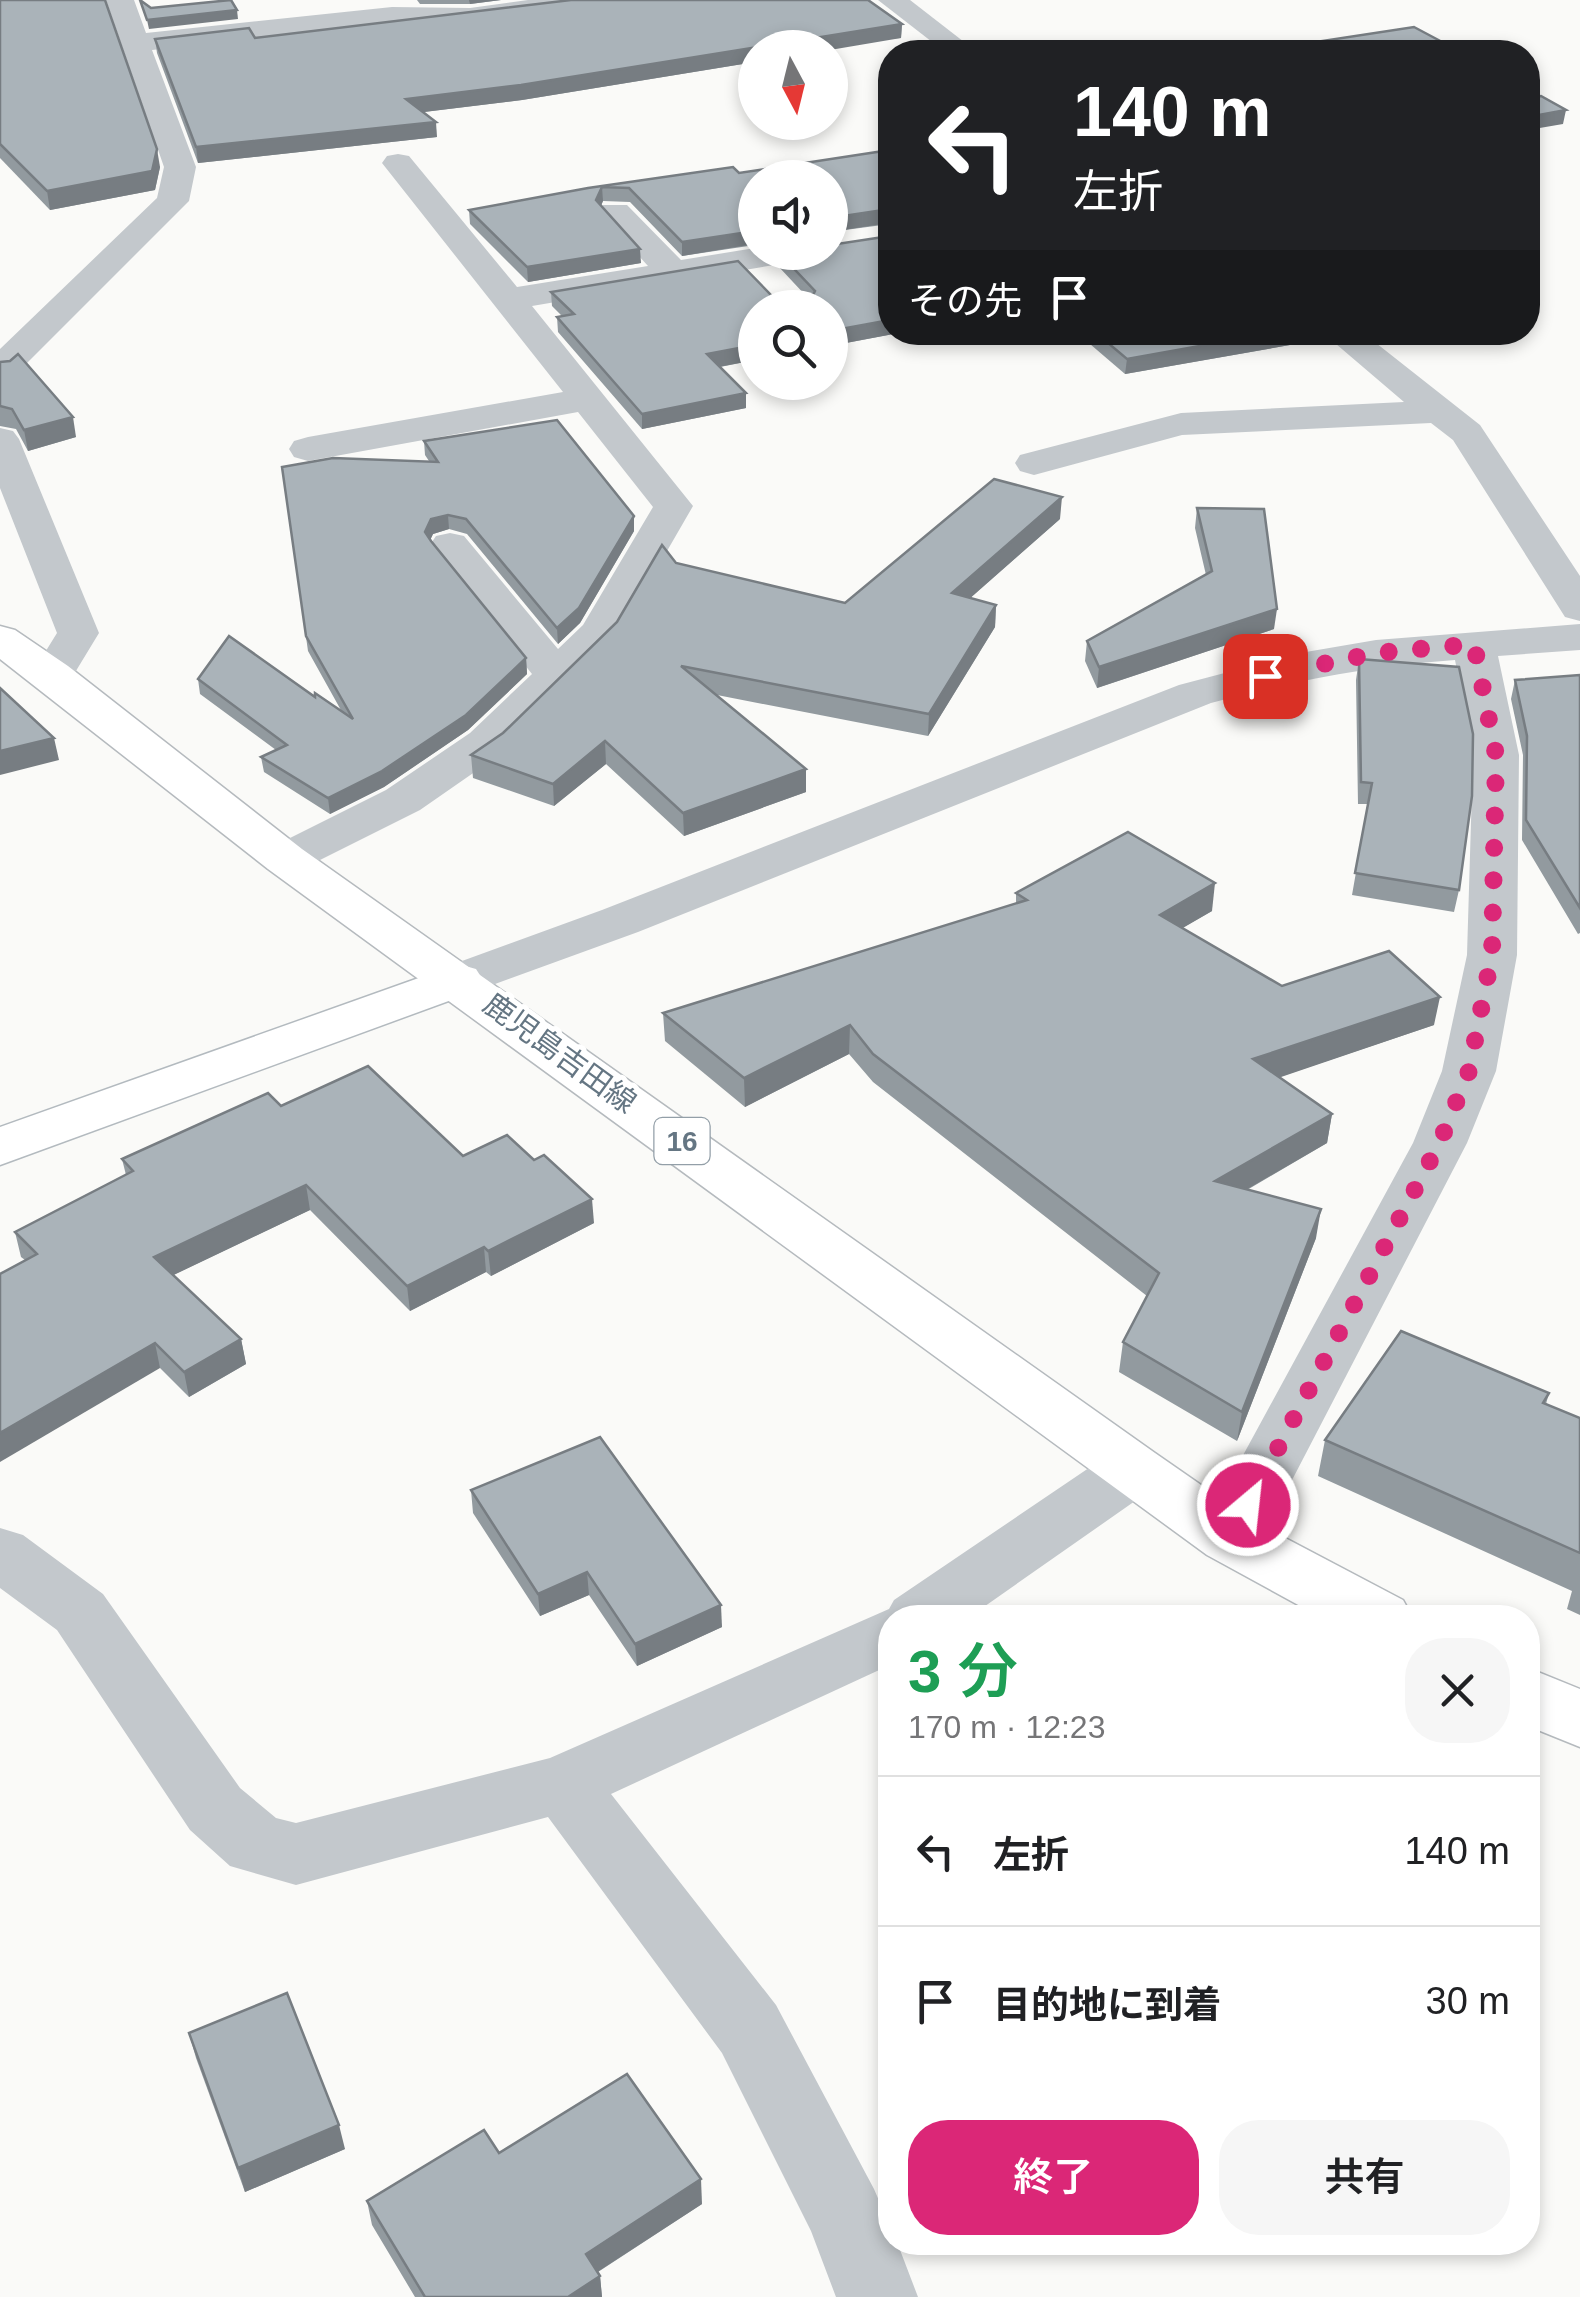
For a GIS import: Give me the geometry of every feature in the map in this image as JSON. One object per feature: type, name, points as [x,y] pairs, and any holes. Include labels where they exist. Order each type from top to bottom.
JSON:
[{"type":"main road","name":"鹿児島吉田線","points":[[0,639],[53,675],[286,859],[1133,1470],[1230,1538],[1356,1605]]},
{"type":"main road","points":[[0,1147],[458,980]]},
{"type":"main road","points":[[1540,1701],[1580,1719]]},
{"type":"street","points":[[0,369],[174,201],[180,167],[120,0]]},
{"type":"street","points":[[133,43],[392,15],[470,16],[591,0]]},
{"type":"street","points":[[892,0],[947,40]]},
{"type":"street","points":[[286,859],[403,800],[486,743],[600,632],[674,506],[398,163]]},
{"type":"street","points":[[615,212],[672,272]]},
{"type":"street","points":[[508,299],[672,272],[738,267]]},
{"type":"street","points":[[1357,345],[1467,434],[1580,608]]},
{"type":"street","points":[[308,449],[588,399]]},
{"type":"street","points":[[1034,462],[1182,424],[1441,410]]},
{"type":"street","points":[[0,439],[78,633],[53,675]]},
{"type":"street","points":[[450,546],[555,674]]},
{"type":"street","points":[[458,980],[620,921],[1195,694],[1300,666],[1376,653],[1580,637]]},
{"type":"street","points":[[1230,1538],[1440,1142],[1469,1071],[1492,954],[1496,755],[1474,644]]},
{"type":"street","points":[[936,1605],[1133,1470]]},
{"type":"street","points":[[0,1553],[80,1612],[215,1809],[255,1844],[296,1854],[563,1784],[878,1640]]},
{"type":"street","points":[[563,1784],[748,2029],[846,2216],[878,2297]]},
{"type":"building","points":[[0,0],[105,0],[157,149],[152,171],[47,191],[0,144]]},
{"type":"building","points":[[140,0],[151,8],[231,0],[237,10],[147,20]]},
{"type":"building","points":[[571,0],[868,0],[902,24],[848,33],[738,30],[738,50],[406,99],[436,122],[196,147],[155,39],[249,28],[255,38]]},
{"type":"building","points":[[1414,27],[1438,40],[1329,40]]},
{"type":"building","points":[[1540,96],[1541,96],[1566,110],[1540,115]]},
{"type":"building","points":[[878,152],[878,211],[848,215],[848,160],[824,160]]},
{"type":"building","points":[[733,167],[738,172],[738,234],[682,242],[629,188],[602,187],[596,200],[640,249],[527,267],[469,210],[588,188]]},
{"type":"building","points":[[878,238],[878,322],[848,328],[848,290],[814,290],[795,270],[848,270],[848,242]]},
{"type":"building","points":[[738,261],[738,270],[747,270],[766,290],[738,290],[738,348],[707,354],[738,385],[738,395],[642,414],[557,317],[574,314],[551,292]]},
{"type":"building","points":[[1110,345],[1205,345],[1127,359]]},
{"type":"building","points":[[18,354],[73,417],[24,430],[12,409],[0,406],[0,362],[10,361]]},
{"type":"building","points":[[557,420],[634,516],[579,608],[557,628],[466,519],[448,515],[431,519],[425,532],[431,541],[526,658],[466,715],[382,771],[328,798],[261,757],[287,745],[198,679],[229,636],[353,719],[306,636],[282,467],[333,458],[438,462],[424,441]]},
{"type":"building","points":[[994,479],[1062,497],[952,593],[996,605],[929,714],[681,666],[806,769],[683,813],[605,741],[553,784],[471,755],[503,733],[617,622],[662,545],[676,563],[845,603]]},
{"type":"building","points":[[1197,508],[1264,509],[1277,609],[1099,667],[1087,641],[1212,571]]},
{"type":"building","points":[[1359,659],[1459,667],[1473,734],[1472,796],[1459,890],[1355,873],[1372,783],[1361,782]]},
{"type":"building","points":[[1580,675],[1580,908],[1526,820],[1527,736],[1515,680]]},
{"type":"building","points":[[0,688],[54,738],[0,751]]},
{"type":"building","points":[[1128,832],[1215,883],[1160,915],[1282,986],[1389,951],[1440,997],[1253,1059],[1332,1114],[1215,1181],[1321,1209],[1242,1412],[1123,1342],[1159,1273],[873,1054],[850,1025],[744,1078],[663,1013],[1027,900],[1016,893]]},
{"type":"building","points":[[368,1066],[463,1156],[507,1135],[534,1160],[544,1155],[592,1199],[407,1286],[306,1185],[154,1257],[241,1339],[184,1372],[155,1343],[0,1433],[0,1274],[37,1254],[15,1232],[133,1171],[122,1159],[268,1093],[281,1106]]},
{"type":"building","points":[[1401,1331],[1549,1393],[1543,1403],[1580,1418],[1580,1553],[1325,1440]]},
{"type":"building","points":[[600,1437],[721,1605],[635,1644],[587,1572],[538,1594],[471,1490]]},
{"type":"building","points":[[287,1993],[339,2125],[238,2168],[189,2033]]},
{"type":"building","points":[[627,2074],[701,2179],[586,2254],[600,2276],[568,2297],[425,2297],[367,2201],[484,2130],[499,2153]]},
{"type":"route","points":[[1248,1505],[1440,1142],[1469,1071],[1492,954],[1496,755],[1474,644],[1376,653],[1265,676]]}]
